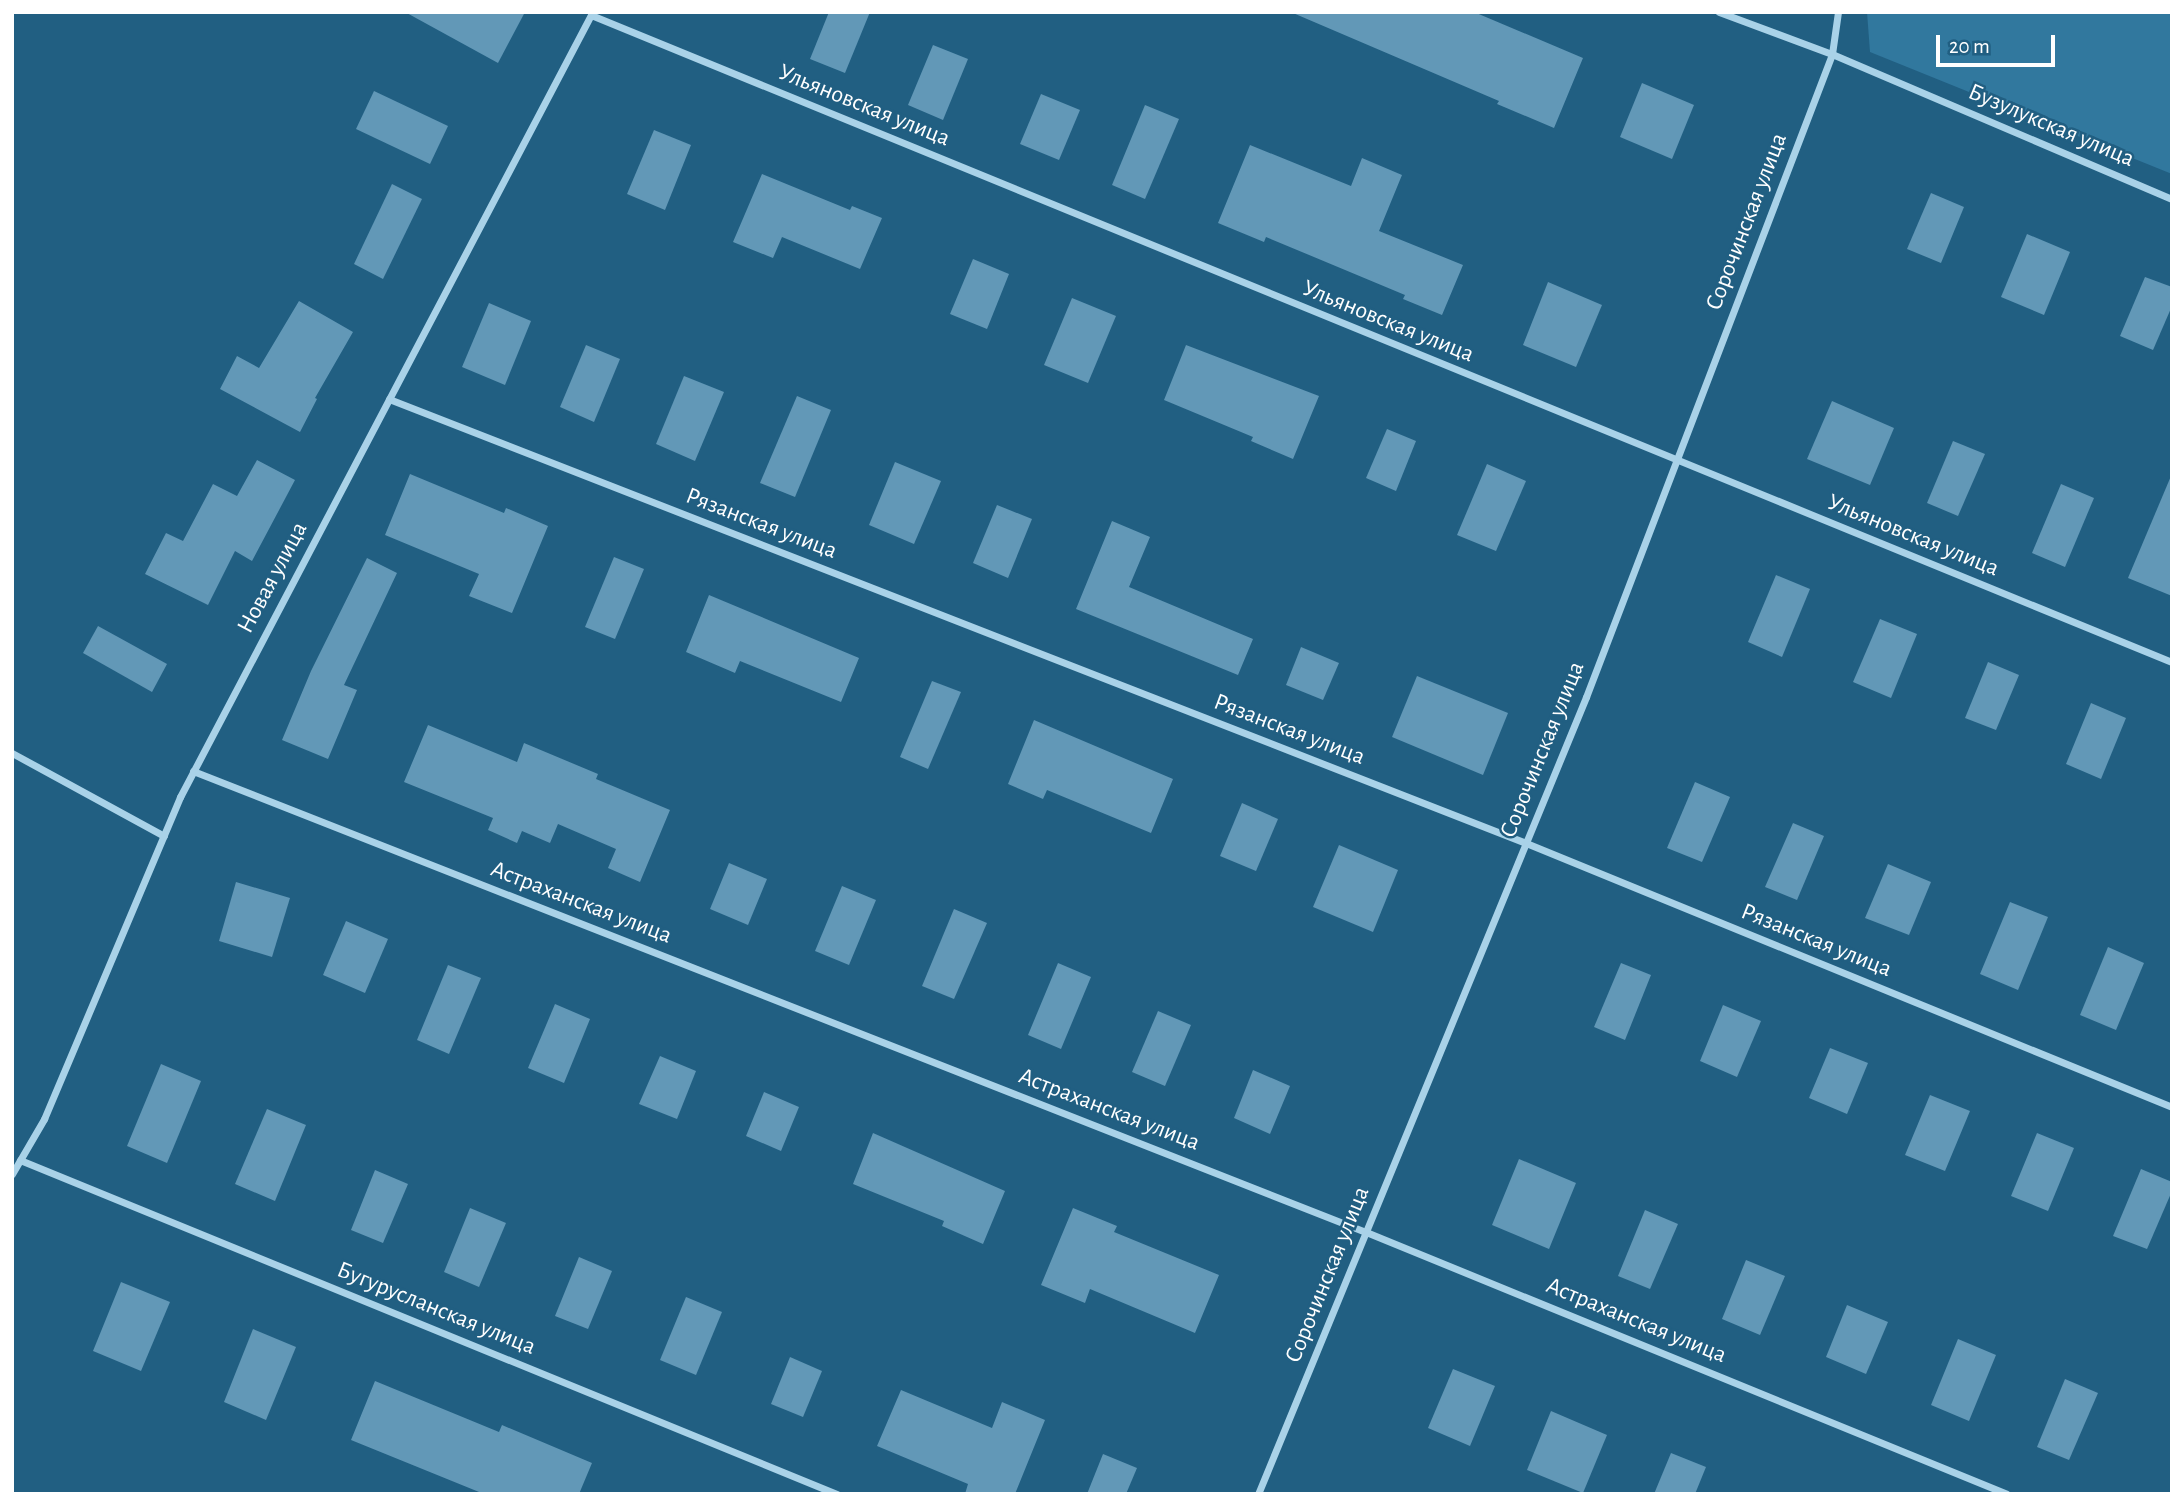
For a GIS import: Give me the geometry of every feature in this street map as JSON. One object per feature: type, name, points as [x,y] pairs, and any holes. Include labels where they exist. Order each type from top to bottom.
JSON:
[{"type":"street","name":"Бузулукская улица","points":[[1719,12],[1832,54],[2172,199]]},
{"type":"street","name":"Сорочинская улица","points":[[1258,1494],[1586,697],[1832,54],[1838,12]]},
{"type":"street","name":"Новая улица","points":[[12,1174],[44,1119],[193,771],[592,13]]},
{"type":"street","name":"Ульяновская улица","points":[[592,13],[1676,461],[2172,662]]},
{"type":"street","name":"Рязанская улица","points":[[389,399],[1526,843],[2172,1107]]},
{"type":"street","points":[[12,753],[164,836]]},
{"type":"street","name":"Астраханская улица","points":[[193,771],[1366,1232],[2007,1494]]},
{"type":"street","name":"Бугурусланская улица","points":[[20,1160],[837,1494]]},
{"type":"shaded area","points":[[1867,12],[2172,12],[2172,174],[1870,52]]},
{"type":"building","points":[[405,12],[525,12],[498,63]]},
{"type":"building","points":[[829,12],[870,12],[845,73],[810,59]]},
{"type":"building","points":[[1474,12],[1583,58],[1554,128],[1497,104],[1499,101],[1293,13]]},
{"type":"building","points":[[933,45],[968,59],[943,120],[908,105]]},
{"type":"building","points":[[1642,83],[1694,105],[1672,159],[1620,137]]},
{"type":"building","points":[[374,91],[448,126],[430,164],[356,129]]},
{"type":"building","points":[[1041,94],[1080,110],[1059,160],[1020,144]]},
{"type":"building","points":[[1145,105],[1179,119],[1145,199],[1112,185]]},
{"type":"building","points":[[654,130],[691,145],[665,210],[627,194]]},
{"type":"building","points":[[1250,145],[1351,186],[1362,158],[1402,175],[1379,231],[1463,265],[1442,315],[1403,299],[1405,295],[1266,237],[1264,242],[1218,223]]},
{"type":"building","points":[[762,174],[850,210],[852,206],[882,218],[860,269],[782,237],[773,258],[733,242]]},
{"type":"building","points":[[392,184],[422,199],[383,279],[354,264]]},
{"type":"building","points":[[1931,193],[1964,207],[1941,263],[1907,249]]},
{"type":"building","points":[[2027,234],[2070,252],[2044,315],[2001,297]]},
{"type":"building","points":[[973,259],[1009,274],[987,329],[950,314]]},
{"type":"building","points":[[2145,277],[2172,287],[2172,306],[2153,350],[2120,336]]},
{"type":"building","points":[[1548,282],[1602,305],[1576,367],[1523,345]]},
{"type":"building","points":[[1072,298],[1116,316],[1088,383],[1044,365]]},
{"type":"building","points":[[299,301],[353,332],[315,398],[317,399],[300,432],[220,389],[237,356],[259,368]]},
{"type":"building","points":[[489,303],[531,321],[505,385],[462,367]]},
{"type":"building","points":[[586,345],[620,359],[594,422],[560,407]]},
{"type":"building","points":[[1186,345],[1319,396],[1293,459],[1251,441],[1253,437],[1164,400]]},
{"type":"building","points":[[684,376],[724,392],[695,461],[656,444]]},
{"type":"building","points":[[797,396],[831,410],[795,497],[760,483]]},
{"type":"building","points":[[1832,401],[1894,428],[1870,485],[1807,459]]},
{"type":"building","points":[[1387,429],[1416,441],[1396,491],[1366,478]]},
{"type":"building","points":[[1953,441],[1985,454],[1958,516],[1927,503]]},
{"type":"building","points":[[257,460],[295,480],[252,561],[235,551],[208,605],[145,574],[166,533],[183,541],[213,484],[237,496]]},
{"type":"building","points":[[895,462],[941,481],[914,544],[869,525]]},
{"type":"building","points":[[1487,464],[1526,481],[1496,551],[1457,535]]},
{"type":"building","points":[[410,474],[504,513],[506,508],[548,526],[512,613],[469,596],[479,574],[385,535]]},
{"type":"building","points":[[2172,476],[2172,596],[2128,578]]},
{"type":"building","points":[[2061,484],[2094,498],[2065,567],[2032,553]]},
{"type":"building","points":[[997,505],[1032,519],[1008,578],[973,563]]},
{"type":"building","points":[[1112,521],[1150,537],[1129,587],[1253,639],[1238,675],[1076,609]]},
{"type":"building","points":[[614,557],[644,569],[615,639],[585,627]]},
{"type":"building","points":[[367,558],[397,573],[344,685],[357,690],[328,759],[282,740],[311,671]]},
{"type":"building","points":[[1776,575],[1810,589],[1782,657],[1748,642]]},
{"type":"building","points":[[709,595],[859,658],[841,702],[740,661],[735,673],[686,652]]},
{"type":"building","points":[[1880,619],[1917,634],[1891,698],[1853,682]]},
{"type":"building","points":[[98,626],[167,664],[152,692],[83,653]]},
{"type":"building","points":[[1301,647],[1339,663],[1323,700],[1286,685]]},
{"type":"building","points":[[1988,662],[2019,675],[1996,730],[1965,718]]},
{"type":"building","points":[[1417,676],[1508,713],[1483,775],[1392,737]]},
{"type":"building","points":[[932,681],[961,692],[928,769],[900,757]]},
{"type":"building","points":[[2091,703],[2126,718],[2101,779],[2066,764]]},
{"type":"building","points":[[1034,720],[1173,779],[1151,833],[1047,790],[1043,799],[1008,784]]},
{"type":"building","points":[[428,725],[517,762],[524,743],[598,774],[596,779],[670,810],[640,882],[608,868],[616,849],[558,824],[550,843],[522,831],[517,843],[488,830],[493,818],[404,782]]},
{"type":"building","points":[[1695,782],[1730,797],[1702,862],[1667,848]]},
{"type":"building","points":[[1242,803],[1278,819],[1256,871],[1220,856]]},
{"type":"building","points":[[1793,823],[1824,836],[1797,900],[1765,887]]},
{"type":"building","points":[[1339,845],[1398,870],[1373,932],[1313,907]]},
{"type":"building","points":[[729,863],[767,879],[748,925],[710,909]]},
{"type":"building","points":[[1888,864],[1931,882],[1909,935],[1865,918]]},
{"type":"building","points":[[236,882],[290,898],[272,957],[219,941]]},
{"type":"building","points":[[842,886],[876,900],[849,965],[815,951]]},
{"type":"building","points":[[2010,902],[2048,917],[2018,990],[1980,974]]},
{"type":"building","points":[[954,909],[987,923],[954,999],[922,986]]},
{"type":"building","points":[[346,921],[388,939],[365,993],[323,975]]},
{"type":"building","points":[[2108,947],[2144,963],[2116,1030],[2080,1015]]},
{"type":"building","points":[[1058,963],[1091,977],[1061,1049],[1028,1035]]},
{"type":"building","points":[[1621,963],[1651,975],[1625,1040],[1594,1027]]},
{"type":"building","points":[[448,965],[481,978],[449,1054],[417,1040]]},
{"type":"building","points":[[555,1004],[590,1019],[564,1083],[528,1068]]},
{"type":"building","points":[[1723,1005],[1761,1021],[1737,1077],[1700,1061]]},
{"type":"building","points":[[1158,1011],[1191,1025],[1165,1086],[1132,1072]]},
{"type":"building","points":[[1830,1048],[1868,1063],[1847,1114],[1809,1098]]},
{"type":"building","points":[[660,1056],[696,1071],[677,1119],[639,1104]]},
{"type":"building","points":[[161,1064],[201,1081],[167,1163],[127,1146]]},
{"type":"building","points":[[1253,1070],[1290,1086],[1270,1134],[1234,1118]]},
{"type":"building","points":[[764,1092],[799,1107],[781,1151],[746,1136]]},
{"type":"building","points":[[1930,1095],[1970,1111],[1945,1171],[1905,1155]]},
{"type":"building","points":[[267,1109],[306,1125],[275,1201],[235,1184]]},
{"type":"building","points":[[873,1133],[1005,1191],[983,1244],[942,1226],[944,1221],[853,1184]]},
{"type":"building","points":[[2037,1133],[2074,1148],[2048,1211],[2011,1196]]},
{"type":"building","points":[[1519,1159],[1576,1183],[1549,1249],[1492,1225]]},
{"type":"building","points":[[2141,1169],[2172,1182],[2172,1191],[2147,1249],[2113,1236]]},
{"type":"building","points":[[375,1170],[408,1184],[383,1243],[351,1230]]},
{"type":"building","points":[[470,1208],[506,1223],[479,1287],[444,1272]]},
{"type":"building","points":[[1073,1208],[1117,1226],[1114,1232],[1219,1275],[1195,1333],[1090,1289],[1085,1303],[1041,1285]]},
{"type":"building","points":[[1645,1210],[1678,1224],[1650,1289],[1618,1276]]},
{"type":"building","points":[[579,1257],[612,1271],[588,1329],[555,1316]]},
{"type":"building","points":[[1746,1260],[1785,1276],[1760,1335],[1722,1319]]},
{"type":"building","points":[[121,1282],[170,1302],[141,1371],[93,1351]]},
{"type":"building","points":[[686,1297],[722,1312],[696,1375],[660,1360]]},
{"type":"building","points":[[1847,1305],[1888,1322],[1866,1374],[1826,1357]]},
{"type":"building","points":[[253,1329],[296,1347],[266,1420],[224,1402]]},
{"type":"building","points":[[1958,1339],[1996,1355],[1969,1421],[1931,1405]]},
{"type":"building","points":[[790,1357],[822,1371],[803,1417],[771,1404]]},
{"type":"building","points":[[1453,1369],[1495,1386],[1470,1446],[1428,1428]]},
{"type":"building","points":[[2065,1379],[2098,1393],[2069,1460],[2037,1447]]},
{"type":"building","points":[[375,1381],[499,1432],[502,1425],[592,1463],[579,1494],[484,1494],[351,1440]]},
{"type":"building","points":[[901,1390],[992,1428],[1002,1402],[1045,1420],[1015,1494],[965,1494],[968,1484],[877,1446]]},
{"type":"building","points":[[1551,1411],[1607,1435],[1583,1493],[1527,1470]]},
{"type":"building","points":[[1671,1453],[1706,1467],[1695,1494],[1654,1494]]},
{"type":"building","points":[[1103,1454],[1137,1468],[1126,1494],[1087,1494]]}]
